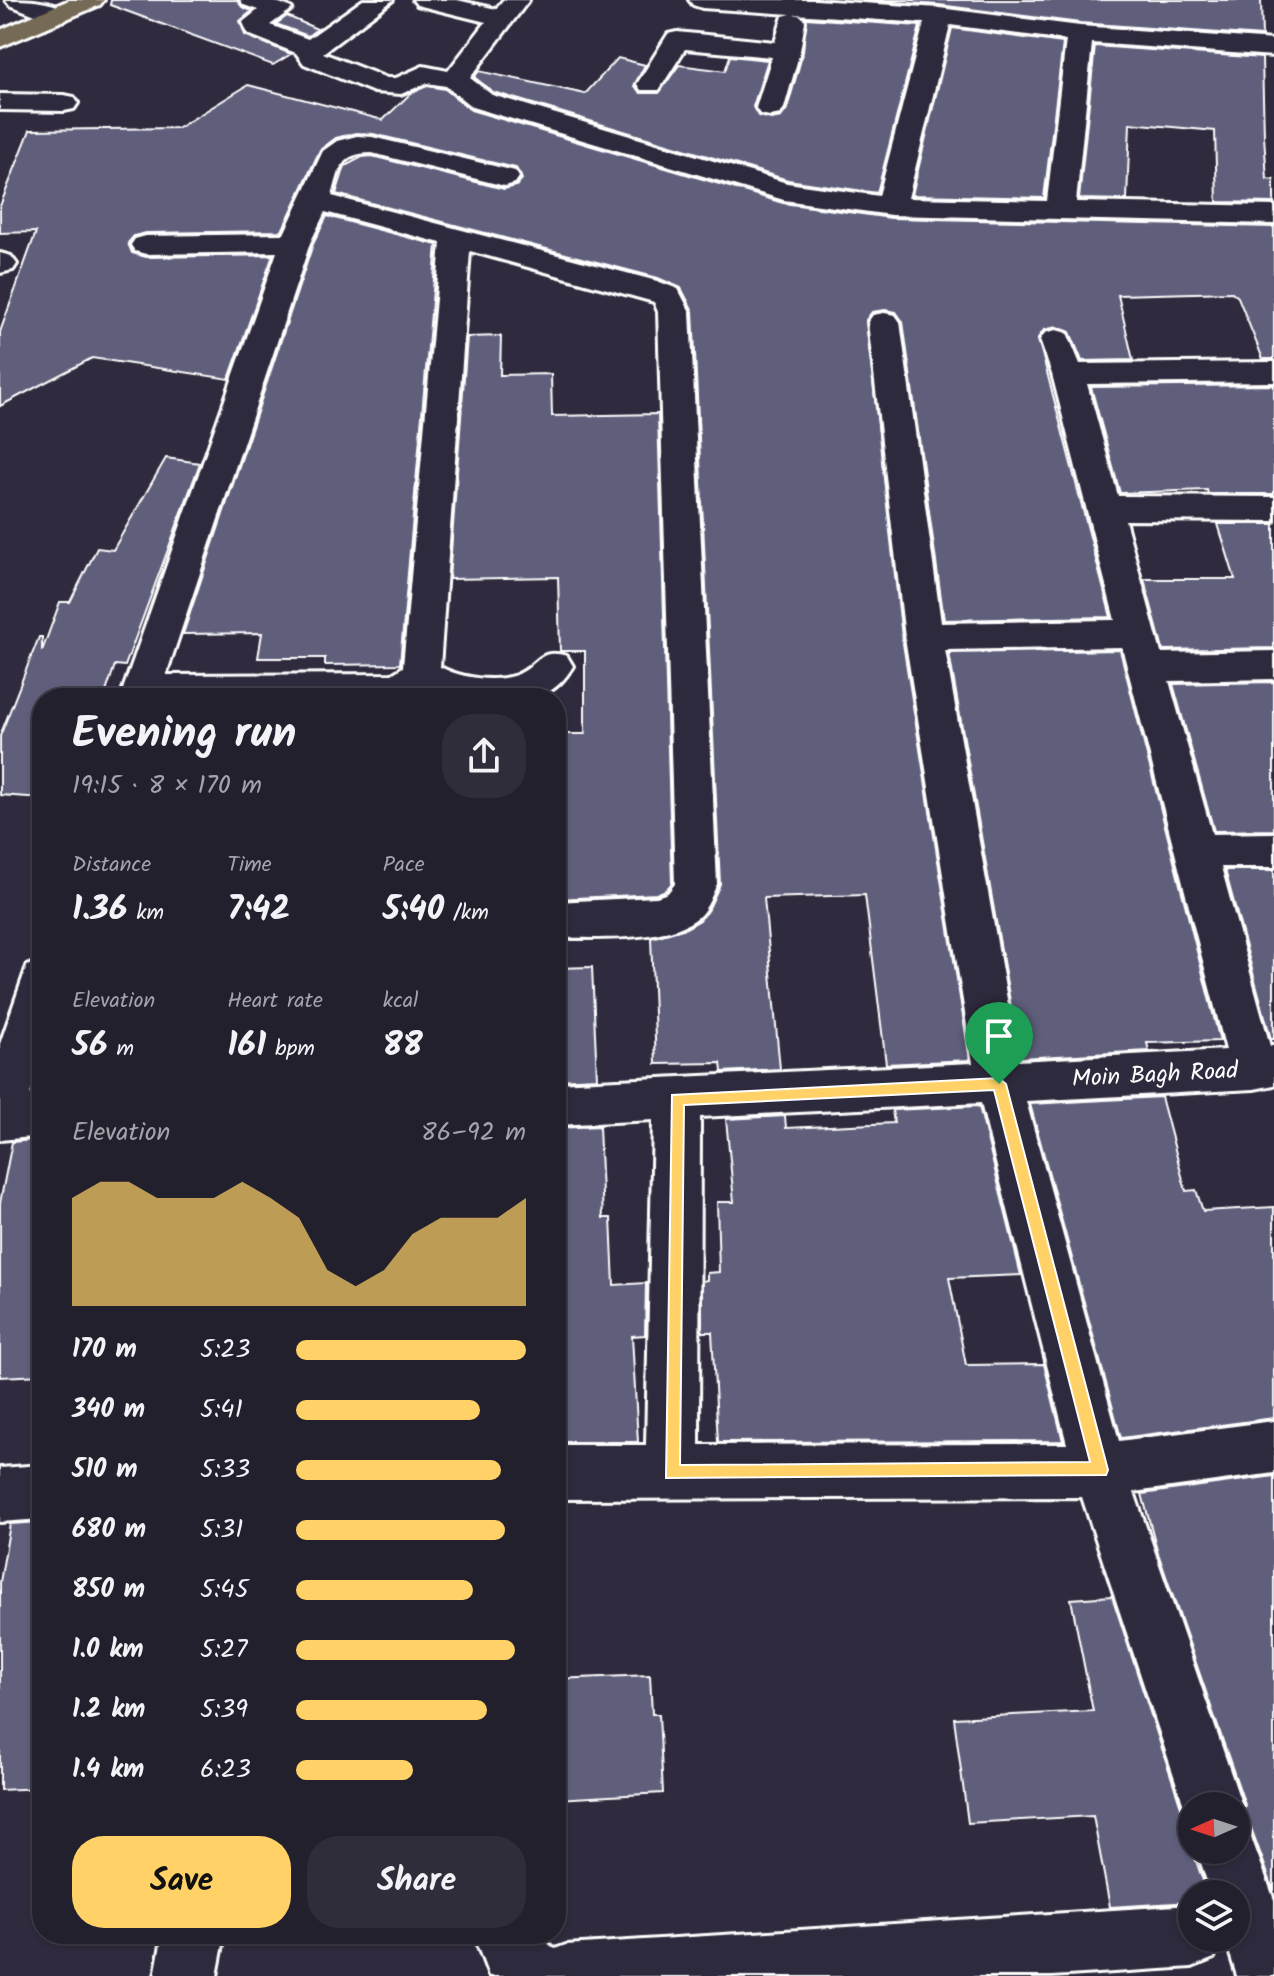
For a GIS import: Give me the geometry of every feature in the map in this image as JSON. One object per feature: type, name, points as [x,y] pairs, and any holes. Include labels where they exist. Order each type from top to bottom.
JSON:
[{"type":"main road","points":[[0,39],[91,0]]},
{"type":"street","points":[[19,0],[57,15]]},
{"type":"street","points":[[253,0],[279,9],[256,22],[257,29],[311,49]]},
{"type":"street","points":[[380,0],[311,49],[309,54],[384,86],[401,86],[423,74],[455,80],[482,101],[784,191],[891,206],[1274,215]]},
{"type":"street","points":[[426,0],[509,10]]},
{"type":"street","points":[[702,0],[939,16],[1080,34],[1274,48]]},
{"type":"street","points":[[1048,30],[1052,0]]},
{"type":"street","points":[[770,108],[787,51],[794,5]]},
{"type":"street","points":[[455,80],[509,10]]},
{"type":"street","points":[[891,206],[939,16]]},
{"type":"street","points":[[1061,208],[1080,34]]},
{"type":"street","points":[[650,84],[677,40],[787,51]]},
{"type":"street","points":[[0,102],[64,103]]},
{"type":"street","points":[[143,688],[295,243],[316,201],[329,159],[336,151],[355,144],[505,177]]},
{"type":"street","points":[[316,201],[456,241],[646,288],[667,296],[674,312],[696,884],[684,905],[665,912],[640,918],[566,920]]},
{"type":"street","points":[[394,688],[410,682],[421,673],[456,241]]},
{"type":"street","points":[[146,245],[295,243]]},
{"type":"street","points":[[884,322],[924,637],[999,1084],[1100,1470],[1207,1792]]},
{"type":"street","points":[[1264,1067],[1197,851],[1062,357],[1274,372]]},
{"type":"street","points":[[1105,508],[1274,509]]},
{"type":"street","points":[[924,637],[1143,650],[1274,665]]},
{"type":"street","points":[[520,688],[533,683],[554,666]]},
{"type":"street","points":[[421,673],[440,685],[476,688]]},
{"type":"street","points":[[1197,851],[1274,850]]},
{"type":"street","points":[[32,1012],[0,1117],[32,1115]]},
{"type":"street","name":"Moin Bagh Road","points":[[566,1104],[999,1084],[1264,1067]]},
{"type":"street","points":[[672,1473],[677,1099]]},
{"type":"street","points":[[566,1472],[1100,1470],[1274,1447]]},
{"type":"street","points":[[0,1495],[32,1493]]},
{"type":"street","points":[[1231,1864],[1253,1947]]},
{"type":"street","points":[[566,1976],[1178,1937]]},
{"type":"street","points":[[186,1976],[192,1944]]},
{"type":"street","points":[[505,1944],[522,1967],[543,1976]]},
{"type":"building","points":[[111,0],[237,0],[242,7],[252,11],[240,21],[245,35],[291,54],[273,65],[110,5]]},
{"type":"building","points":[[862,0],[1261,0],[1262,36],[1080,23],[939,5]]},
{"type":"building","points":[[287,16],[317,29],[308,36],[276,24]]},
{"type":"building","points":[[806,18],[920,26],[877,193],[788,180],[493,92],[474,77],[479,71],[585,94],[618,58],[645,65],[634,86],[641,93],[659,93],[679,65],[725,71],[730,56],[768,60],[753,107],[758,116],[771,119],[781,117],[787,109],[803,52]]},
{"type":"building","points":[[952,28],[1063,43],[1044,198],[912,195]]},
{"type":"building","points":[[1095,46],[1262,58],[1267,179],[1274,180],[1274,203],[1217,202],[1215,131],[1130,123],[1127,200],[1079,199]]},
{"type":"building","points":[[248,85],[383,120],[411,93],[427,86],[445,89],[471,110],[783,203],[891,218],[1274,227],[1274,359],[1263,359],[1238,297],[1232,292],[1118,295],[1133,360],[1082,361],[1070,332],[1057,327],[1044,330],[1038,338],[1111,617],[944,620],[903,322],[896,312],[885,310],[872,312],[866,320],[902,637],[970,1060],[886,1064],[865,895],[764,898],[780,1069],[722,1072],[721,1063],[656,1064],[651,938],[686,928],[700,920],[720,884],[693,311],[681,288],[658,278],[336,194],[345,166],[362,157],[372,156],[504,189],[516,186],[522,179],[516,168],[373,134],[356,133],[336,138],[320,150],[282,231],[146,233],[134,236],[128,243],[132,253],[146,257],[273,255],[229,379],[92,358],[0,406],[0,332],[36,232],[0,233],[0,206],[30,130],[178,128]]},
{"type":"building","points":[[327,216],[437,245],[400,664],[325,665],[325,658],[258,658],[262,633],[183,634],[313,244]]},
{"type":"building","points":[[501,336],[500,375],[551,374],[552,416],[658,414],[672,883],[656,894],[566,898],[566,734],[585,734],[585,651],[560,651],[558,577],[449,579],[467,337]]},
{"type":"building","points":[[1274,385],[1274,494],[1208,494],[1207,490],[1120,493],[1091,387]]},
{"type":"building","points":[[166,458],[200,463],[125,666],[115,665],[107,688],[32,688],[32,797],[0,795],[0,736],[39,637],[42,637],[42,651],[60,602],[70,602],[97,548],[113,550]]},
{"type":"building","points":[[1218,524],[1274,524],[1274,648],[1163,650],[1144,579],[1235,579]]},
{"type":"building","points":[[1120,650],[1220,1041],[1147,1043],[1149,1051],[1020,1058],[949,653]]},
{"type":"building","points":[[1274,682],[1274,830],[1214,831],[1173,684]]},
{"type":"building","points":[[1225,870],[1274,870],[1274,1039],[1271,1039]]},
{"type":"building","points":[[592,967],[597,1078],[566,1080],[566,968]]},
{"type":"building","points":[[1161,1097],[1186,1191],[1196,1190],[1203,1211],[1274,1207],[1274,1418],[1121,1438],[1030,1104]]},
{"type":"building","points":[[979,1106],[1021,1275],[949,1278],[966,1365],[1044,1364],[1063,1441],[718,1442],[712,1332],[702,1332],[702,1281],[707,1280],[707,1273],[719,1272],[717,1202],[734,1202],[726,1119],[785,1116],[786,1128],[894,1123],[892,1110]]},
{"type":"building","points":[[599,1126],[603,1218],[611,1218],[614,1285],[646,1283],[645,1335],[632,1336],[638,1442],[566,1442],[566,1128]]},
{"type":"building","points":[[32,1140],[32,1375],[0,1377],[0,1203],[12,1142]]},
{"type":"building","points":[[1274,1476],[1274,1891],[1250,1828],[1250,1792],[1241,1792],[1158,1553],[1142,1494]]},
{"type":"building","points":[[32,1523],[32,1788],[0,1790],[0,1582],[10,1524]]},
{"type":"building","points":[[1112,1596],[1178,1797],[1178,1864],[1197,1864],[1203,1880],[1178,1880],[1178,1903],[1110,1907],[1093,1816],[968,1823],[954,1718],[1093,1711],[1071,1599]]},
{"type":"building","points":[[650,1675],[652,1714],[659,1714],[663,1793],[566,1798],[566,1679]]},
{"type":"route","points":[[999,1084],[1100,1470],[672,1473],[677,1099],[999,1084]]}]
